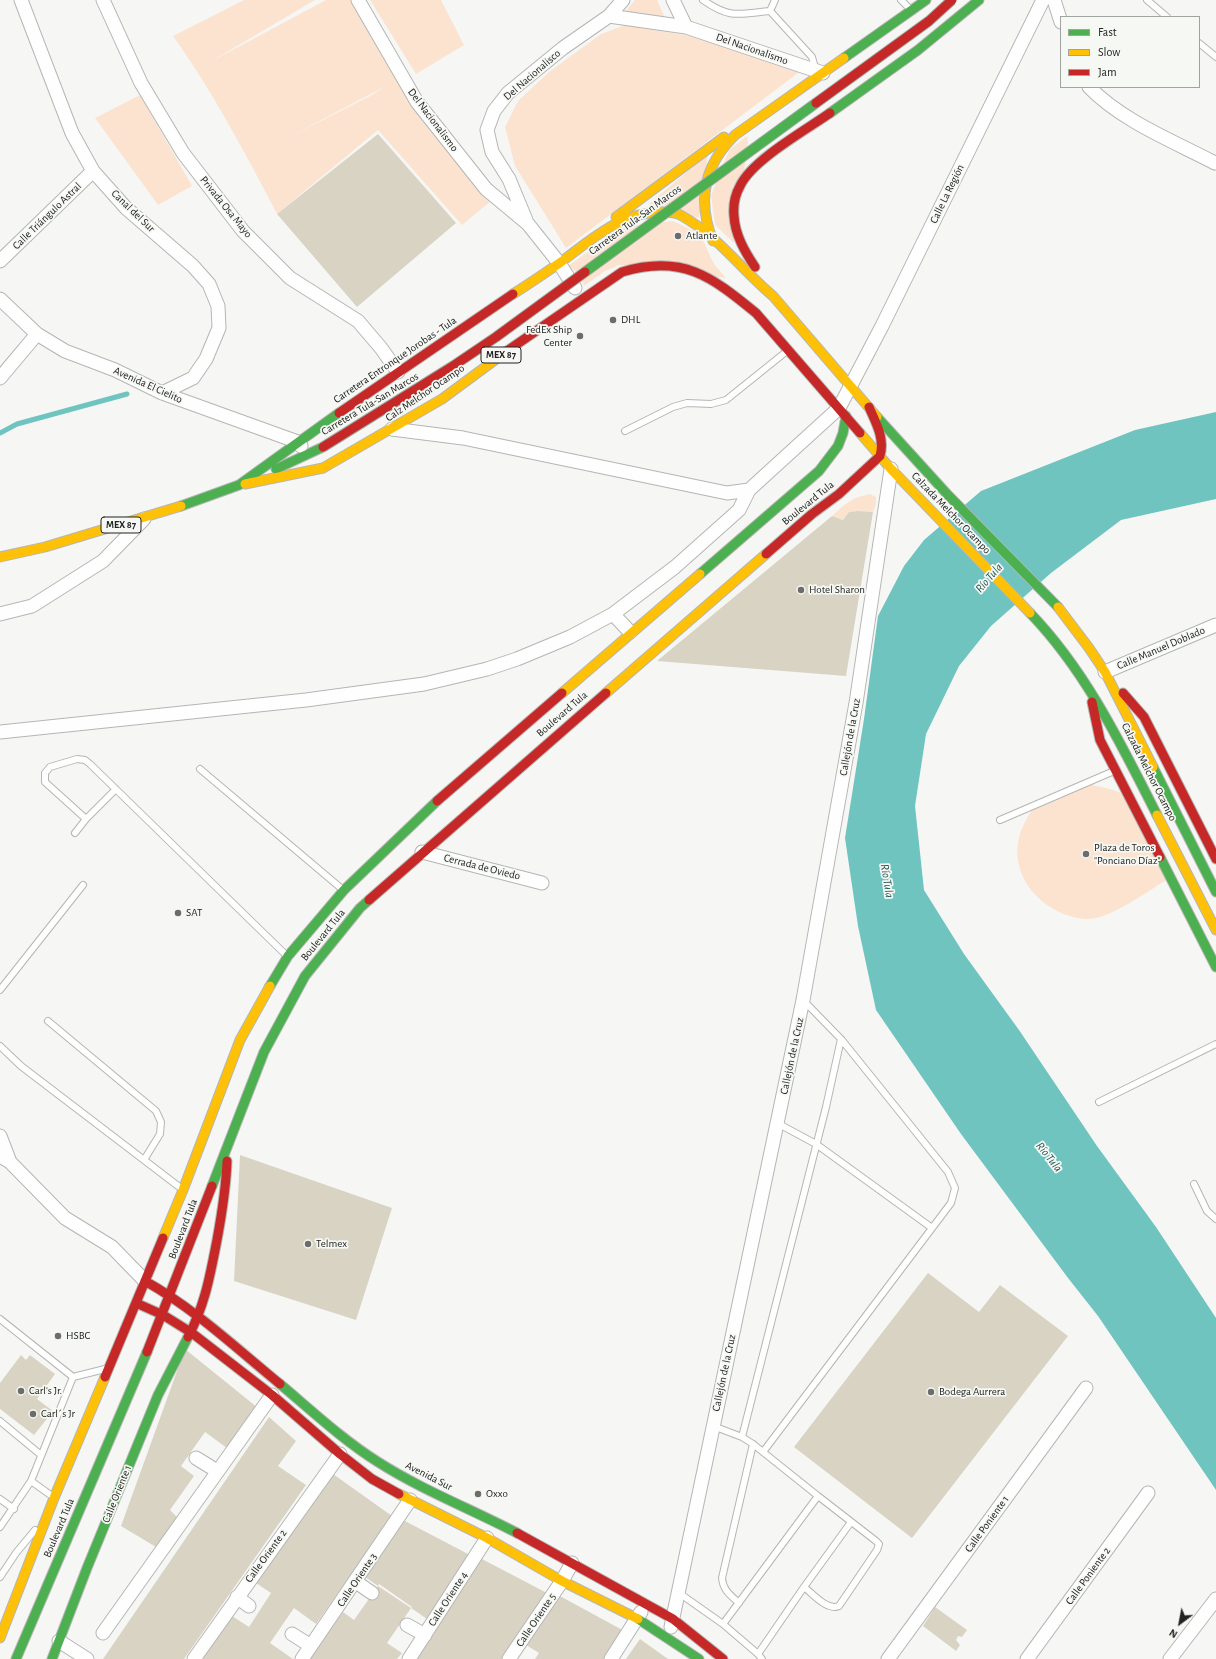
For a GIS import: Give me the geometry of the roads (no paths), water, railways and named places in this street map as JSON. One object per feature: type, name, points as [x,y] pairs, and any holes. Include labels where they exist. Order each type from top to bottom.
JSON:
[{"type":"main road","points":[[725,263],[710,235],[704,202],[705,188],[715,158],[723,147],[735,135],[761,118],[820,72],[926,0]]},
{"type":"main road","name":"Carretera Tula-San Marcos","points":[[239,485],[323,446],[377,416],[433,380],[496,337],[929,21],[952,0]]},
{"type":"main road","points":[[773,296],[741,245],[736,229],[734,214],[736,197],[740,186],[746,177],[776,152],[949,27],[978,0]]},
{"type":"main road","points":[[761,118],[755,133],[756,142],[762,148],[776,152]]},
{"type":"main road","points":[[604,230],[611,220],[726,136],[735,135]]},
{"type":"main road","name":"Carretera Entronque Jorobas - Tula","points":[[0,557],[45,547],[145,517],[194,502],[239,485],[398,372],[559,263],[604,230],[639,214],[670,212],[681,215],[710,235],[756,282],[773,296]]},
{"type":"main road","name":"Calz Melchor Ocampo","points":[[239,485],[322,468],[392,430],[442,399],[488,364],[622,272],[646,266],[659,265],[692,270],[708,277],[756,313]]},
{"type":"main road","points":[[745,292],[756,313]]},
{"type":"main road","name":"Calzada Melchor Ocampo","points":[[773,296],[868,407],[947,494],[1052,600],[1089,648],[1105,672],[1216,892]]},
{"type":"main road","name":"Calzada Melchor Ocampo","points":[[756,313],[891,469],[1034,617],[1070,661],[1088,686],[1115,732],[1216,930]]},
{"type":"main road","points":[[868,407],[886,442]]},
{"type":"main road","name":"Boulevard Tula","points":[[0,1638],[54,1498],[183,1190],[240,1040],[258,1004],[288,956],[344,890],[431,806],[630,632],[819,471],[833,456],[840,445],[845,431],[842,412]]},
{"type":"main road","points":[[833,456],[852,443],[864,438],[874,438],[886,442]]},
{"type":"main road","points":[[880,456],[886,442]]},
{"type":"main road","name":"Boulevard Tula","points":[[16,1659],[163,1315],[264,1052],[305,976],[360,908],[422,852],[812,514],[839,494],[880,456]]},
{"type":"main road","points":[[919,478],[931,487],[947,494]]},
{"type":"main road","points":[[1105,672],[1144,717],[1216,859]]},
{"type":"main road","points":[[1088,686],[1100,740],[1216,967]]},
{"type":"main road","points":[[1171,804],[1206,839]]},
{"type":"main road","points":[[1135,809],[1163,827]]},
{"type":"main road","points":[[1189,878],[1189,914]]},
{"type":"main road","name":"Calle Oriente 1","points":[[52,1659],[87,1568],[158,1395],[192,1333],[199,1317],[208,1287],[226,1189],[228,1169],[226,1150]]},
{"type":"main road","name":"Avenida Sur","points":[[145,1281],[170,1295],[199,1317],[347,1440],[378,1462],[415,1484],[486,1517],[672,1619],[723,1659]]},
{"type":"main road","points":[[136,1303],[163,1315],[192,1333],[272,1395],[340,1454],[372,1479],[410,1500],[487,1538],[562,1581],[638,1619],[698,1659]]},
{"type":"street","name":"Canal del Sur","points":[[21,0],[72,133],[93,171],[126,208],[193,266],[210,284],[218,306],[219,328],[206,359],[193,378],[162,393]]},
{"type":"street","name":"Privada Osa Mayo","points":[[103,0],[141,83],[183,152],[243,231],[290,278],[358,321],[381,348],[398,372]]},
{"type":"street","name":"Del Nacionalismo","points":[[358,0],[417,102],[486,189],[528,224]]},
{"type":"street","name":"Del Nacionalisco","points":[[528,224],[509,179],[492,152],[487,130],[494,111],[508,93],[563,48],[609,16],[623,0]]},
{"type":"street","points":[[673,0],[686,27]]},
{"type":"street","name":"Calle La Región","points":[[749,490],[842,412],[851,387],[1043,0]]},
{"type":"street","points":[[1054,0],[1060,19]]},
{"type":"street","points":[[609,16],[686,27]]},
{"type":"street","name":"Del Nacionalismo","points":[[686,27],[820,72]]},
{"type":"street","points":[[1090,88],[1101,99],[1135,121],[1215,163]]},
{"type":"street","name":"Calle Triángulo Astral","points":[[0,261],[93,171]]},
{"type":"street","points":[[528,224],[559,263],[575,287],[573,298],[566,310]]},
{"type":"street","name":"Avenida El Cielito","points":[[0,300],[37,334],[65,351],[115,370],[162,393],[298,442]]},
{"type":"street","points":[[0,378],[37,334]]},
{"type":"street","points":[[392,430],[463,438],[727,493],[749,490]]},
{"type":"street","points":[[298,442],[306,455],[322,468]]},
{"type":"street","name":"Callejón de la Cruz","points":[[668,1638],[803,1000],[856,703],[891,469]]},
{"type":"street","points":[[0,732],[306,700],[424,684],[487,669],[518,659],[570,637],[613,614],[675,567],[739,510],[749,490]]},
{"type":"street","points":[[0,614],[32,606],[103,561],[145,517]]},
{"type":"street","points":[[613,614],[630,632]]},
{"type":"street","name":"Calle Manuel Doblado","points":[[1105,672],[1216,625]]},
{"type":"street","name":"Cerrada de Oviedo","points":[[422,852],[542,883]]},
{"type":"street","points":[[0,1136],[5,1159],[65,1218],[112,1247],[145,1281]]},
{"type":"street","name":"Calle Poniente 1","points":[[888,1659],[1086,1388]]},
{"type":"street","points":[[103,1633],[272,1395]]},
{"type":"street","name":"Calle Oriente 2","points":[[194,1659],[340,1454]]},
{"type":"street","points":[[196,1458],[217,1472]]},
{"type":"street","name":"Calle Poniente 2","points":[[1027,1659],[1148,1493]]},
{"type":"street","name":"Calle Oriente 3","points":[[302,1659],[356,1582],[410,1500]]},
{"type":"street","name":"Calle Oriente 4","points":[[409,1659],[487,1538]]},
{"type":"street","name":"Calle Oriente 5","points":[[509,1659],[562,1581],[572,1563]]},
{"type":"street","points":[[356,1582],[372,1593]]},
{"type":"street","points":[[237,1597],[249,1606]]},
{"type":"street","points":[[1170,1659],[1216,1599]]},
{"type":"street","points":[[611,1659],[638,1619],[645,1604]]},
{"type":"street","points":[[407,1625],[425,1635]]},
{"type":"street","points":[[292,1634],[311,1646]]},
{"type":"street","points":[[59,1641],[87,1659]]},
{"type":"lane","points":[[703,0],[717,10],[730,15],[770,12]]},
{"type":"lane","points":[[770,12],[775,0]]},
{"type":"lane","points":[[901,0],[911,10]]},
{"type":"lane","points":[[1146,0],[1166,16]]},
{"type":"lane","points":[[770,12],[812,57],[820,72]]},
{"type":"lane","points":[[1200,44],[1216,57]]},
{"type":"lane","points":[[625,431],[673,407],[687,403],[711,404],[726,400],[788,350]]},
{"type":"lane","points":[[86,819],[45,782],[44,774],[50,767],[77,758],[85,760],[288,956]]},
{"type":"lane","points":[[200,769],[344,890]]},
{"type":"lane","points":[[1000,820],[1115,771]]},
{"type":"lane","points":[[75,833],[86,819],[116,789]]},
{"type":"lane","points":[[0,990],[83,884]]},
{"type":"lane","points":[[764,1452],[951,1203],[955,1188],[948,1172],[841,1039],[803,1000]]},
{"type":"lane","points":[[48,1021],[156,1110],[161,1122],[160,1134],[144,1160]]},
{"type":"lane","points":[[742,1437],[841,1039]]},
{"type":"lane","points":[[1099,1102],[1216,1044]]},
{"type":"lane","points":[[0,1046],[21,1066],[183,1190]]},
{"type":"lane","points":[[777,1123],[816,1144],[932,1228]]},
{"type":"lane","points":[[1194,1184],[1207,1211],[1216,1220]]},
{"type":"lane","points":[[0,1319],[73,1377]]},
{"type":"lane","points":[[73,1377],[109,1368]]},
{"type":"lane","points":[[0,1527],[14,1509],[31,1481],[73,1377]]},
{"type":"lane","points":[[0,1421],[42,1455]]},
{"type":"lane","points":[[713,1426],[742,1437],[753,1444],[876,1540],[879,1544],[877,1550],[839,1606],[835,1608],[829,1607],[804,1587]]},
{"type":"lane","points":[[739,1603],[725,1590],[722,1578],[753,1444]]},
{"type":"lane","points":[[31,1481],[54,1498]]},
{"type":"lane","points":[[724,1624],[818,1496]]},
{"type":"lane","points":[[0,1499],[14,1509]]},
{"type":"lane","points":[[0,1577],[3,1567],[47,1517]]},
{"type":"lane","points":[[678,1592],[724,1624],[760,1656],[804,1587],[851,1522]]},
{"type":"water","name":"Río Tula","points":[[1216,412],[1216,499],[1121,520],[1051,573],[991,626],[959,666],[926,734],[915,806],[924,890],[964,954],[1019,1030],[1097,1146],[1156,1227],[1216,1318],[1216,1490],[1098,1316],[961,1134],[876,1010],[858,926],[845,838],[864,719],[878,616],[904,566],[924,540],[981,491],[1135,430]]},
{"type":"waterway","points":[[0,433],[17,424],[127,394]]},
{"type":"place","name":"Atlante","points":[[678,236]]},
{"type":"place","name":"DHL","points":[[613,320]]},
{"type":"place","name":"FedEx Ship Center","points":[[580,336]]},
{"type":"place","name":"Hotel Sharon","points":[[801,590]]},
{"type":"place","name":"Plaza de Toros \"Ponciano Díaz\"","points":[[1086,854]]},
{"type":"place","name":"SAT","points":[[178,913]]},
{"type":"place","name":"Telmex","points":[[308,1244]]},
{"type":"place","name":"HSBC","points":[[58,1336]]},
{"type":"place","name":"Carl's Jr.","points":[[21,1391]]},
{"type":"place","name":"Bodega Aurrera","points":[[931,1392]]},
{"type":"place","name":"Carl´s Jr","points":[[33,1414]]},
{"type":"place","name":"Oxxo","points":[[478,1494]]}]
